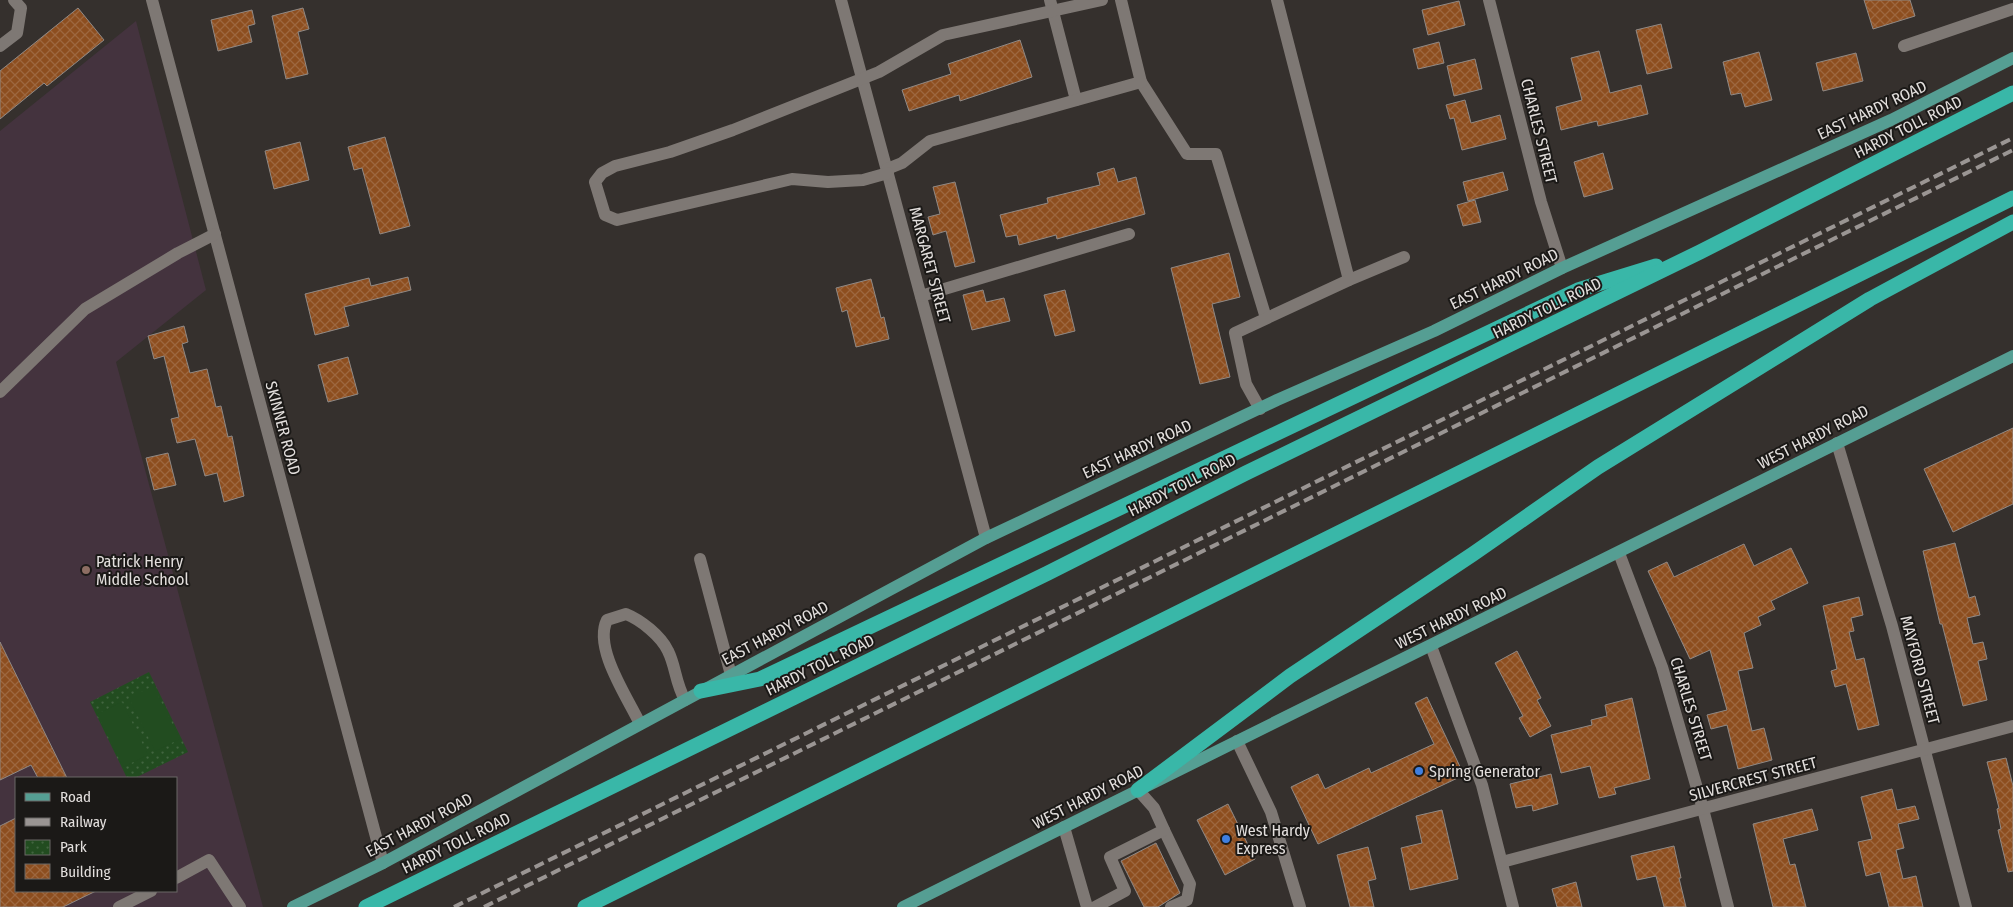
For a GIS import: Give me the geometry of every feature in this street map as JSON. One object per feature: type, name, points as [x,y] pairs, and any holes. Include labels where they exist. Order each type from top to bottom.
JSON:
[{"type":"highway","name":"HARDY TOLL ROAD","points":[[366,907],[1039,577],[1246,473],[1700,252],[2013,93]]},
{"type":"highway","points":[[585,907],[2013,198]]},
{"type":"highway","points":[[1138,790],[1290,676],[1465,560],[1598,467],[1870,299],[2013,222]]},
{"type":"highway","points":[[701,691],[760,678],[1578,290],[1700,252]]},
{"type":"main road","name":"EAST HARDY ROAD","points":[[293,907],[383,863],[986,538],[1260,409],[1434,331],[1562,268],[1891,120],[2013,58]]},
{"type":"main road","name":"WEST HARDY ROAD","points":[[903,907],[2013,356]]},
{"type":"street","points":[[0,46],[17,33],[21,8],[14,0]]},
{"type":"street","name":"SKINNER ROAD","points":[[152,0],[383,863]]},
{"type":"street","name":"MARGARET STREET","points":[[841,0],[986,538]]},
{"type":"street","points":[[1102,0],[1051,6],[943,35],[879,72],[733,130],[670,152],[615,166],[602,173],[595,182],[598,200],[605,214],[617,220],[792,179],[828,182],[863,180],[888,171],[902,163],[930,141],[1141,82]]},
{"type":"street","points":[[1121,0],[1141,82],[1187,154],[1216,154],[1266,318]]},
{"type":"street","points":[[1276,0],[1349,280]]},
{"type":"street","name":"CHARLES STREET","points":[[1489,0],[1541,202],[1562,268]]},
{"type":"street","points":[[1051,6],[1076,100]]},
{"type":"street","points":[[1904,46],[2013,9]]},
{"type":"street","points":[[0,392],[85,309],[178,253],[215,234]]},
{"type":"street","points":[[921,296],[1129,234]]},
{"type":"street","points":[[1260,409],[1246,384],[1235,333],[1349,280],[1404,257]]},
{"type":"street","name":"MAYFORD STREET","points":[[1837,443],[1876,571],[1966,907]]},
{"type":"street","name":"CHARLES STREET","points":[[1619,553],[1662,667],[1703,809],[1728,907]]},
{"type":"street","points":[[700,559],[731,675]]},
{"type":"street","points":[[640,724],[605,649],[603,634],[607,620],[626,614],[636,618],[652,631],[667,648],[677,684],[685,700]]},
{"type":"street","points":[[1431,646],[1470,748],[1513,907]]},
{"type":"street","name":"SILVERCREST STREET","points":[[1502,862],[2013,726]]},
{"type":"street","points":[[1237,741],[1271,812],[1300,907]]},
{"type":"street","points":[[1138,790],[1154,808],[1190,884],[1187,900],[1171,907]]},
{"type":"street","points":[[1064,828],[1087,907]]},
{"type":"street","points":[[1095,907],[1118,902],[1125,892],[1110,857],[1164,830]]},
{"type":"street","points":[[178,877],[210,860],[240,907]]},
{"type":"street","points":[[119,907],[149,892]]},
{"type":"shaded area","name":"Patrick Henry Middle School","points":[[136,21],[206,290],[116,362],[263,907],[0,907],[0,131]]},
{"type":"green space","points":[[149,672],[188,752],[137,777],[127,777],[90,702]]},
{"type":"green space","points":[[153,686],[180,739],[155,751],[129,698]]},
{"type":"green space","points":[[122,702],[148,755],[123,767],[97,714]]},
{"type":"building","points":[[1864,0],[1910,0],[1915,16],[1873,29]]},
{"type":"building","points":[[1459,1],[1465,25],[1428,35],[1422,10]]},
{"type":"building","points":[[78,8],[104,40],[47,86],[44,83],[0,119],[0,71]]},
{"type":"building","points":[[303,8],[309,29],[298,32],[308,74],[286,79],[272,16]]},
{"type":"building","points":[[252,10],[255,24],[248,26],[252,42],[218,51],[211,20]]},
{"type":"building","points":[[1661,24],[1672,68],[1647,74],[1636,30]]},
{"type":"building","points":[[1020,40],[1032,77],[960,101],[959,95],[909,111],[902,90],[951,74],[948,64]]},
{"type":"building","points":[[1439,42],[1444,63],[1418,69],[1413,49]]},
{"type":"building","points":[[1599,51],[1610,93],[1641,85],[1648,114],[1598,126],[1597,121],[1561,130],[1556,107],[1582,100],[1571,58]]},
{"type":"building","points":[[1759,52],[1772,100],[1745,107],[1741,93],[1731,95],[1723,62]]},
{"type":"building","points":[[1856,53],[1863,81],[1823,91],[1816,63]]},
{"type":"building","points":[[1475,59],[1482,89],[1454,96],[1447,66]]},
{"type":"building","points":[[1465,100],[1471,123],[1500,115],[1506,139],[1462,150],[1454,118],[1450,119],[1446,105]]},
{"type":"building","points":[[385,137],[410,226],[380,234],[362,168],[354,170],[348,147]]},
{"type":"building","points":[[300,142],[309,180],[274,189],[265,151]]},
{"type":"building","points":[[1603,153],[1613,189],[1584,197],[1574,162]]},
{"type":"building","points":[[1114,168],[1118,182],[1136,177],[1145,214],[1057,239],[1056,235],[1019,245],[1017,235],[1006,237],[1000,215],[1048,203],[1047,198],[1100,185],[1097,173]]},
{"type":"building","points":[[1503,172],[1508,190],[1468,201],[1463,182]]},
{"type":"building","points":[[955,182],[975,262],[955,267],[946,231],[933,235],[928,217],[940,214],[933,187]]},
{"type":"building","points":[[1475,200],[1481,222],[1463,226],[1457,205]]},
{"type":"building","points":[[1229,253],[1240,297],[1212,304],[1230,377],[1200,384],[1171,268]]},
{"type":"building","points":[[408,277],[411,290],[344,307],[349,326],[315,335],[305,294],[369,278],[371,286]]},
{"type":"building","points":[[871,279],[881,318],[884,317],[889,339],[856,347],[847,310],[842,312],[836,288]]},
{"type":"building","points":[[983,290],[986,302],[1004,298],[1010,321],[972,330],[963,295]]},
{"type":"building","points":[[1065,290],[1075,331],[1055,336],[1044,295]]},
{"type":"building","points":[[184,326],[188,342],[182,344],[190,373],[207,369],[216,407],[221,406],[228,437],[232,436],[244,496],[224,502],[217,473],[205,476],[195,439],[177,443],[171,419],[179,417],[164,356],[154,359],[148,336]]},
{"type":"building","points":[[348,357],[358,394],[328,402],[318,365]]},
{"type":"building","points":[[2013,428],[2013,504],[1953,532],[1924,469]]},
{"type":"building","points":[[168,453],[176,485],[154,490],[146,458]]},
{"type":"building","points":[[1955,543],[1969,598],[1975,596],[1980,615],[1967,618],[1973,644],[1983,642],[1987,659],[1978,661],[1987,700],[1963,706],[1942,624],[1940,624],[1923,551]]},
{"type":"building","points":[[1744,544],[1754,566],[1791,548],[1808,583],[1771,601],[1775,609],[1758,617],[1761,625],[1744,633],[1753,668],[1738,671],[1752,731],[1764,728],[1772,760],[1738,769],[1727,725],[1711,729],[1707,715],[1727,710],[1710,650],[1690,659],[1648,571],[1667,562],[1674,577]]},
{"type":"building","points":[[1859,597],[1863,615],[1851,618],[1854,631],[1849,632],[1856,660],[1864,658],[1879,725],[1858,730],[1846,684],[1835,687],[1831,671],[1837,669],[1823,606]]},
{"type":"building","points":[[0,642],[67,777],[37,777],[31,765],[0,780]]},
{"type":"building","points":[[1517,651],[1541,698],[1537,700],[1551,726],[1530,737],[1519,718],[1523,716],[1495,663]]},
{"type":"building","name":"Spring Generator","points":[[1427,697],[1464,775],[1318,844],[1291,787],[1318,774],[1325,789],[1369,768],[1371,773],[1434,744],[1415,703]]},
{"type":"building","points":[[1632,698],[1650,779],[1614,788],[1616,794],[1599,798],[1590,766],[1561,773],[1551,735],[1592,725],[1591,720],[1607,716],[1605,705]]},
{"type":"building","points":[[2006,758],[2013,786],[2013,871],[2008,872],[1998,830],[2001,829],[1997,809],[1999,808],[1987,762]]},
{"type":"building","points":[[1551,774],[1558,804],[1533,811],[1532,805],[1516,808],[1510,784]]},
{"type":"building","points":[[1892,789],[1897,810],[1915,806],[1919,819],[1898,824],[1904,848],[1896,850],[1903,879],[1916,876],[1923,907],[1889,907],[1880,872],[1866,876],[1858,842],[1872,839],[1861,797]]},
{"type":"building","name":"West Hardy Express","points":[[1228,804],[1255,859],[1225,875],[1197,820]]},
{"type":"building","points":[[1812,809],[1818,830],[1783,839],[1790,865],[1795,864],[1806,907],[1773,907],[1753,824]]},
{"type":"building","points":[[1442,810],[1458,879],[1410,890],[1401,848],[1422,843],[1416,816]]},
{"type":"building","points":[[15,818],[15,892],[94,892],[63,907],[0,907],[0,826]]},
{"type":"building","points":[[1156,843],[1180,893],[1158,907],[1144,907],[1121,861]]},
{"type":"building","points":[[1674,846],[1686,907],[1664,907],[1656,876],[1637,880],[1631,856]]},
{"type":"building","points":[[1368,847],[1376,879],[1368,881],[1374,907],[1350,907],[1337,855]]},
{"type":"building","points":[[1576,882],[1582,907],[1557,907],[1552,889]]},
{"type":"railway","points":[[454,907],[2013,138]]},
{"type":"railway","points":[[484,907],[2013,150]]},
{"type":"place","name":"Patrick Henry Middle School","points":[[86,570]]},
{"type":"place","name":"Spring Generator","points":[[1419,771]]},
{"type":"place","name":"West Hardy Express","points":[[1226,839]]}]
